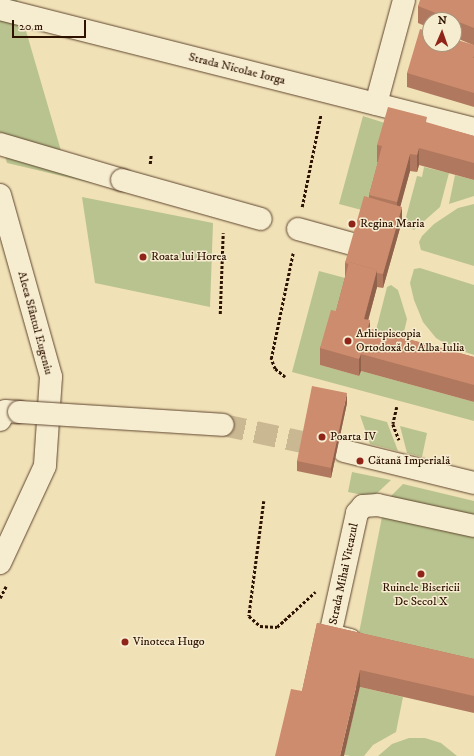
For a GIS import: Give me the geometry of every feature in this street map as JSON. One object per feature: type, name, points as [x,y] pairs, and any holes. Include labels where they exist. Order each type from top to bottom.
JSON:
[{"type":"street","points":[[376,104],[404,0]]},
{"type":"street","name":"Strada Nicolae Iorga","points":[[0,9],[474,128]]},
{"type":"street","points":[[0,144],[261,219]]},
{"type":"street","name":"Aleea Sfântul Eugeniu","points":[[0,195],[51,377],[45,466],[0,563]]},
{"type":"street","points":[[298,229],[352,244]]},
{"type":"street","points":[[10,416],[223,425]]},
{"type":"street","points":[[344,451],[474,483]]},
{"type":"street","name":"Strada Mihai Viteazul","points":[[368,644],[330,635],[359,510],[370,504],[474,526]]},
{"type":"path","points":[[285,377],[275,369],[271,359],[326,92]]},
{"type":"path","points":[[220,314],[224,225]]},
{"type":"path","points":[[394,424],[397,407]]},
{"type":"path","points":[[264,501],[248,616],[260,626],[277,627],[320,587]]},
{"type":"green space","points":[[0,0],[17,0],[64,161],[92,183],[7,163],[0,140]]},
{"type":"green space","points":[[363,116],[388,124],[382,163],[369,212],[339,204]]},
{"type":"green space","points":[[424,167],[449,173],[440,207],[414,230],[408,227],[405,221],[417,176],[422,177]]},
{"type":"green space","points":[[455,175],[474,180],[474,196],[449,204]]},
{"type":"green space","points":[[82,197],[213,223],[210,307],[95,283]]},
{"type":"green space","points":[[474,204],[474,266],[421,250],[419,242],[422,236],[434,224],[458,208]]},
{"type":"green space","points":[[420,268],[474,285],[474,355],[451,347],[436,338],[423,322],[414,300],[410,283],[414,269]]},
{"type":"green space","points":[[319,271],[349,279],[320,365],[359,376],[361,371],[474,402],[474,421],[292,372]]},
{"type":"green space","points":[[391,285],[398,290],[407,319],[399,353],[372,346],[387,287]]},
{"type":"green space","points":[[360,415],[387,422],[398,451],[370,444]]},
{"type":"green space","points":[[400,426],[427,433],[422,457],[407,453]]},
{"type":"green space","points":[[352,472],[391,480],[373,497],[348,492]]},
{"type":"green space","points":[[403,484],[474,501],[474,519],[387,500]]},
{"type":"green space","points":[[382,517],[474,531],[474,664],[358,638]]},
{"type":"green space","points":[[360,687],[403,697],[396,732],[373,745],[364,756],[344,755]]},
{"type":"green space","points":[[409,738],[425,738],[441,743],[457,756],[378,756],[392,744]]},
{"type":"building","points":[[420,0],[474,0],[474,28],[462,23],[462,12],[433,12],[418,6]]},
{"type":"building","points":[[420,29],[422,30],[422,52],[462,52],[462,41],[474,45],[474,93],[407,73]]},
{"type":"building","points":[[388,107],[427,117],[426,122],[474,136],[474,163],[419,148],[417,155],[410,154],[397,202],[369,195],[382,146],[377,145]]},
{"type":"building","points":[[364,196],[402,207],[383,274],[377,273],[377,270],[349,262],[349,264],[345,263]]},
{"type":"building","points":[[349,262],[377,270],[364,319],[370,320],[368,328],[474,357],[474,385],[361,354],[359,359],[320,348],[331,310],[336,311]]},
{"type":"building","name":"Poarta IV","points":[[312,386],[347,393],[331,468],[297,461]]},
{"type":"building","points":[[317,623],[474,659],[474,696],[360,670],[340,756],[275,756],[291,689],[302,691]]},
{"type":"tunnel","points":[[223,425],[330,448]]},
{"type":"place","name":"Regina Maria","points":[[352,224]]},
{"type":"place","name":"Roata lui Horea","points":[[143,257]]},
{"type":"place","name":"Arhiepiscopia Ortodoxă de Alba Iulia","points":[[348,341]]},
{"type":"place","name":"Poarta IV","points":[[322,437]]},
{"type":"place","name":"Cătană Imperială","points":[[360,461]]},
{"type":"place","name":"Ruinele Bisericii De Secol X","points":[[421,574]]},
{"type":"place","name":"Vinoteca Hugo","points":[[125,642]]}]
